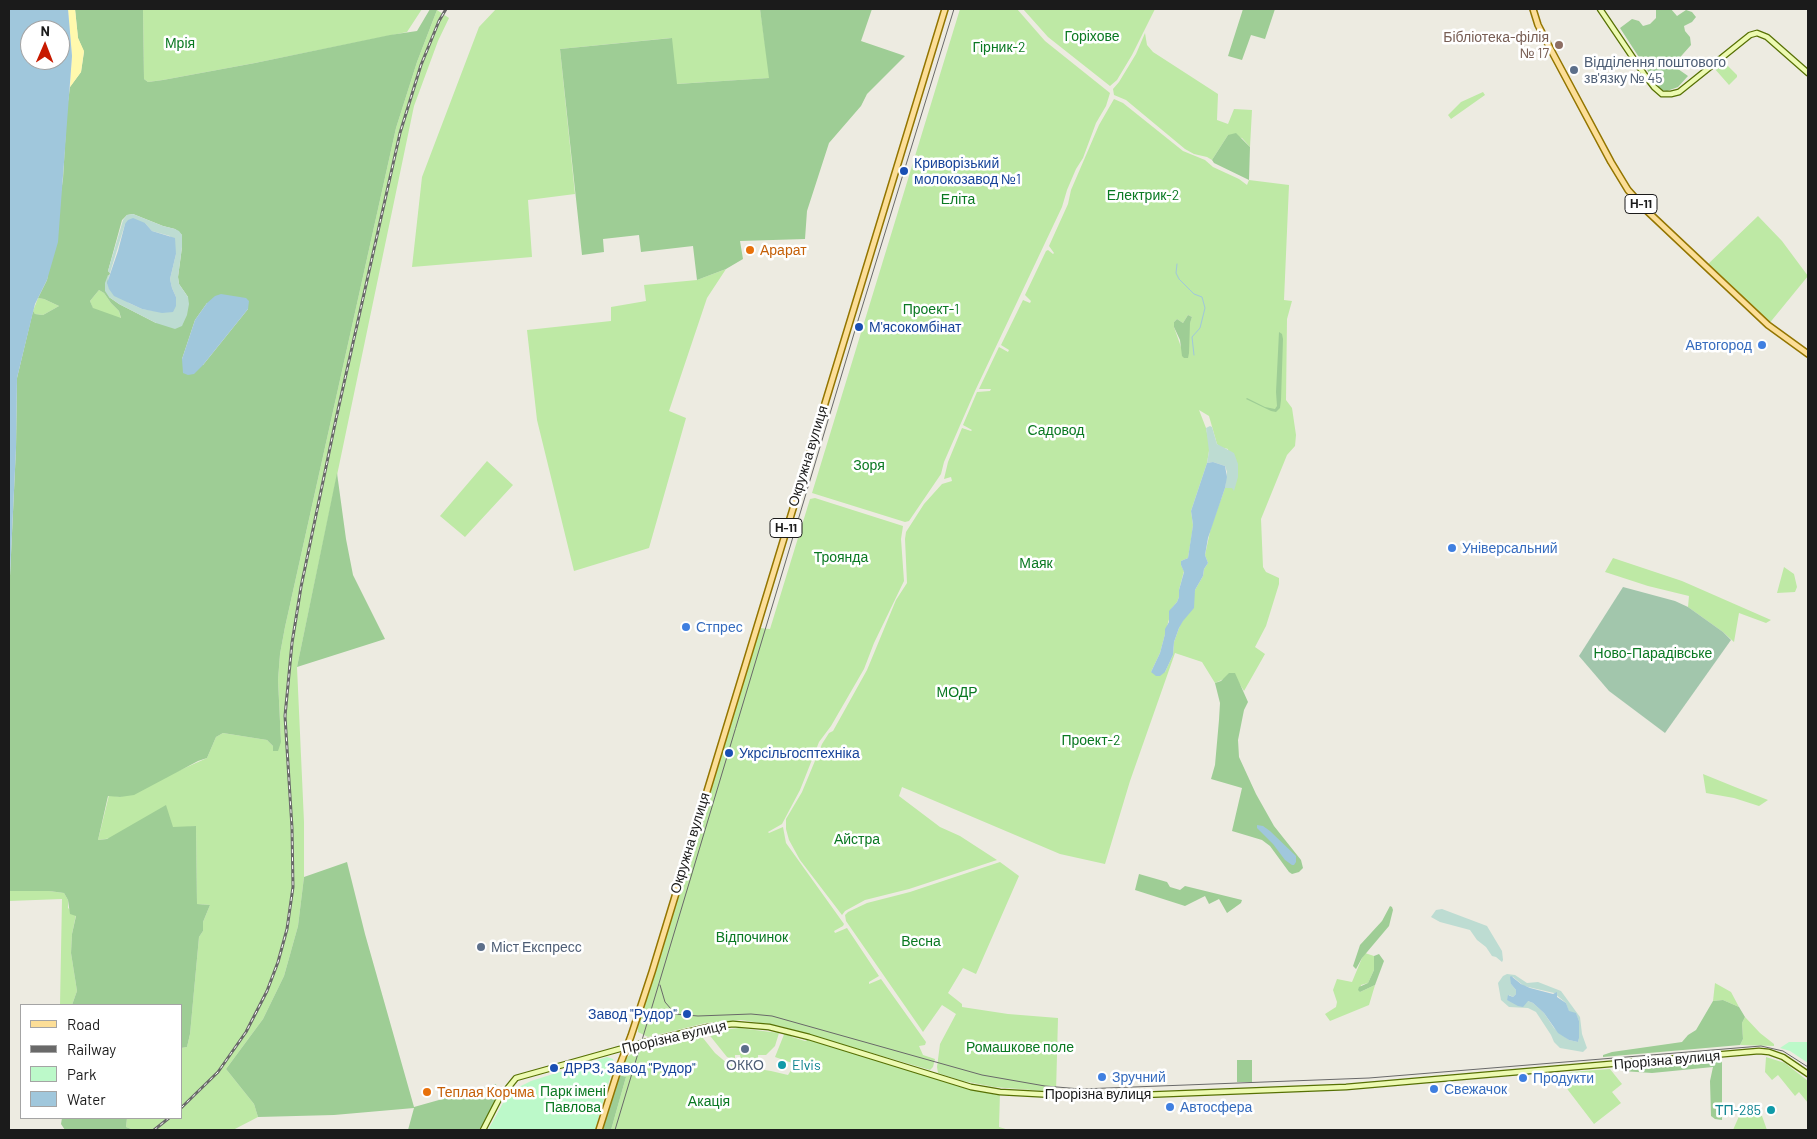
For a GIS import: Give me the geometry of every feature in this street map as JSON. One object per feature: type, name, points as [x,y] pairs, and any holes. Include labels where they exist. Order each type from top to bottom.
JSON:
[{"type":"main road","name":"Окружна вулиця","points":[[628,1046],[945,9]]},
{"type":"main road","name":"Н-11","points":[[1533,9],[1538,25],[1551,50],[1628,190],[1646,210],[1768,325],[1808,354]]},
{"type":"main road","points":[[1600,9],[1644,74],[1662,94],[1679,92],[1750,35],[1757,33],[1767,37],[1808,73]]},
{"type":"main road","name":"Прорізна вулиця","points":[[483,1130],[499,1099],[516,1078],[628,1046],[720,1025],[752,1025],[778,1029],[971,1087],[1000,1092],[1074,1096],[1355,1086],[1759,1051],[1783,1057],[1808,1074]]},
{"type":"main road","name":"Н-11","points":[[600,1130],[618,1070],[628,1046]]},
{"type":"green space","points":[[75,9],[143,9],[144,79],[148,82],[417,31],[430,9],[437,10],[417,62],[396,128],[285,627],[278,680],[281,742],[278,751],[273,751],[273,746],[267,740],[223,733],[216,737],[207,758],[134,795],[108,796],[98,840],[107,839],[166,805],[173,827],[196,826],[197,904],[210,905],[203,922],[203,931],[199,937],[190,1034],[187,1047],[182,1048],[182,1004],[72,1004],[77,991],[71,953],[72,934],[76,916],[70,914],[68,900],[64,893],[9,891],[9,597],[16,448],[17,378],[33,311],[35,314],[43,315],[59,306],[38,298],[47,280],[63,179],[70,87],[81,72],[84,52],[78,38]],"holes":[[[133,214],[175,229],[182,235],[178,277],[179,284],[188,297],[156,323],[109,297],[108,275],[110,273],[108,271],[122,220],[127,215]],[[99,290],[104,293],[119,311],[121,318],[93,308],[90,301]],[[207,303],[248,309],[203,365],[182,359],[195,320]]]},
{"type":"green space","name":"Мрія","points":[[143,9],[422,9],[407,32],[255,63],[148,82],[144,79]]},
{"type":"green space","points":[[496,9],[760,9],[770,78],[676,84],[671,38],[560,49],[575,194],[528,200],[532,257],[412,267],[422,177],[479,27]]},
{"type":"green space","points":[[760,9],[872,9],[861,41],[905,56],[867,94],[861,106],[829,143],[807,211],[805,239],[740,241],[743,259],[726,269],[697,280],[693,246],[641,252],[639,235],[603,239],[604,252],[582,255],[560,49],[672,38],[677,84],[769,78]]},
{"type":"green space","points":[[960,9],[1017,9],[1045,41],[1110,93],[1083,158],[1067,190],[1062,207],[975,391],[944,462],[941,474],[909,521],[905,522],[812,493]]},
{"type":"green space","name":"Горіхове","points":[[1023,9],[1155,9],[1132,55],[1117,80],[1110,86],[1048,37]]},
{"type":"green space","points":[[1243,9],[1275,9],[1265,39],[1251,35],[1242,60],[1228,56]]},
{"type":"green space","points":[[1656,9],[1671,9],[1677,16],[1686,10],[1692,12],[1696,17],[1692,22],[1684,26],[1685,31],[1690,37],[1691,45],[1675,63],[1678,69],[1688,76],[1678,87],[1667,91],[1661,90],[1657,85],[1620,28],[1632,19],[1639,21],[1643,26],[1650,24],[1656,18]]},
{"type":"green space","points":[[437,10],[449,18],[438,41],[414,106],[297,667],[304,822],[304,877],[298,926],[284,976],[263,1019],[226,1069],[254,1104],[258,1117],[233,1130],[134,1130],[126,1127],[127,1119],[182,1119],[182,1048],[187,1047],[190,1034],[199,937],[203,931],[203,922],[210,905],[197,904],[196,826],[98,840],[109,795],[120,797],[207,758],[216,737],[223,733],[267,740],[273,746],[281,742],[278,680],[285,627],[396,128],[417,62]]},
{"type":"green space","points":[[1145,33],[1147,45],[1153,52],[1218,94],[1217,120],[1228,124],[1234,109],[1252,110],[1250,147],[1242,138],[1228,135],[1212,160],[1194,154],[1185,149],[1126,100],[1114,95],[1113,89],[1136,54]]},
{"type":"green space","points":[[1723,61],[1737,75],[1729,85],[1714,68]]},
{"type":"green space","points":[[1483,92],[1485,95],[1451,119],[1448,115],[1461,102]]},
{"type":"green space","points":[[1114,99],[1123,103],[1183,151],[1205,160],[1213,167],[1239,179],[1247,185],[1249,180],[1289,185],[1284,300],[1292,301],[1287,319],[1286,400],[1292,408],[1296,435],[1295,446],[1287,455],[1261,519],[1263,567],[1266,572],[1279,578],[1279,584],[1266,626],[1255,647],[1265,654],[1244,691],[1237,680],[1226,678],[1215,683],[1202,662],[1175,653],[1130,781],[1105,864],[1060,854],[902,787],[899,796],[940,827],[960,836],[997,860],[909,889],[865,900],[845,911],[842,915],[800,860],[789,840],[786,819],[802,792],[822,744],[829,733],[833,731],[867,670],[896,600],[907,583],[906,532],[924,504],[942,484],[952,481],[951,477],[944,479],[948,462],[962,428],[972,430],[963,425],[977,392],[990,391],[991,389],[979,389],[999,347],[1008,352],[1009,350],[1001,345],[1023,300],[1030,303],[1031,301],[1025,295],[1046,251],[1054,253],[1049,246],[1068,204],[1071,190],[1099,125]],"holes":[[[1188,315],[1192,317],[1181,347],[1174,322],[1177,319],[1183,323]],[[1199,410],[1209,416],[1217,444],[1228,449],[1232,488],[1225,488],[1211,527],[1205,555],[1208,563],[1179,628],[1174,642],[1173,655],[1165,672],[1151,672],[1160,653],[1172,608],[1179,597],[1184,571],[1181,561],[1188,558],[1192,533],[1191,511],[1207,463],[1209,443]]]},
{"type":"green space","points":[[1236,133],[1250,147],[1249,180],[1214,163],[1212,160],[1228,135]]},
{"type":"green space","points":[[1758,216],[1782,241],[1808,276],[1768,325],[1706,266]]},
{"type":"green space","points":[[726,269],[707,298],[669,411],[686,418],[649,548],[574,571],[537,420],[527,330],[611,321],[611,307],[646,301],[644,285],[697,280]]},
{"type":"green space","points":[[99,290],[104,293],[119,311],[121,319],[93,309],[90,301]]},
{"type":"green space","points":[[38,298],[59,306],[43,315],[35,314],[33,311]]},
{"type":"green space","points":[[1188,315],[1192,317],[1189,353],[1188,358],[1184,358],[1174,322],[1177,319],[1183,323]]},
{"type":"green space","points":[[1279,332],[1282,334],[1283,339],[1281,400],[1280,408],[1276,412],[1246,399],[1265,407],[1275,409],[1277,406]]},
{"type":"green space","points":[[487,461],[513,485],[465,537],[440,516]]},
{"type":"green space","points":[[337,473],[353,575],[385,639],[297,667]]},
{"type":"green space","points":[[815,498],[903,526],[901,539],[904,581],[874,643],[864,669],[831,726],[819,742],[800,790],[782,824],[768,832],[783,827],[786,843],[844,924],[834,931],[835,933],[847,928],[879,976],[869,982],[869,984],[881,979],[926,1042],[925,1045],[919,1046],[923,1055],[935,1059],[930,1070],[780,1026],[741,1020],[706,1023],[648,1037],[638,1032],[760,628],[770,629],[810,499]]},
{"type":"green space","points":[[1613,558],[1682,581],[1771,620],[1766,623],[1739,613],[1734,642],[1688,607],[1689,596],[1648,586],[1605,572]]},
{"type":"green space","points":[[1784,567],[1794,574],[1797,587],[1795,592],[1777,593]]},
{"type":"green space","name":"Ново-Парадівське","points":[[1623,587],[1675,601],[1688,607],[1731,640],[1665,733],[1609,691],[1579,656]]},
{"type":"green space","points":[[1229,673],[1235,673],[1248,702],[1244,710],[1238,740],[1239,757],[1256,794],[1274,826],[1301,860],[1303,868],[1299,872],[1292,874],[1289,872],[1270,846],[1262,840],[1232,831],[1242,788],[1211,779],[1215,765],[1220,703],[1215,683],[1221,681]]},
{"type":"green space","points":[[1703,774],[1768,800],[1759,806],[1734,798],[1706,793]]},
{"type":"green space","points":[[347,862],[365,934],[414,1107],[496,1084],[498,1097],[479,1130],[408,1130],[414,1108],[334,1115],[258,1117],[254,1104],[226,1069],[263,1019],[284,976],[298,926],[304,877]]},
{"type":"green space","name":"Весна","points":[[1000,862],[1019,876],[976,974],[963,968],[948,993],[962,1004],[962,1007],[1008,1014],[1058,1018],[1056,1092],[994,1087],[963,1081],[938,1073],[940,1044],[956,1014],[942,1005],[923,1032],[846,921],[845,915],[848,912],[867,903],[910,892]]},
{"type":"green space","points":[[1139,874],[1167,882],[1170,887],[1180,890],[1185,886],[1242,900],[1241,903],[1227,913],[1219,899],[1209,904],[1205,896],[1185,906],[1135,890]]},
{"type":"green space","points":[[9,891],[64,893],[68,900],[68,908],[76,915],[71,953],[77,991],[72,1004],[60,1004],[62,899],[9,901]]},
{"type":"green space","points":[[1390,906],[1393,910],[1389,926],[1362,958],[1356,969],[1353,966],[1360,945],[1382,921]]},
{"type":"green space","points":[[1365,953],[1374,956],[1374,970],[1368,983],[1361,985],[1360,992],[1375,985],[1369,1005],[1330,1021],[1325,1014],[1336,1007],[1337,1002],[1333,990],[1337,979],[1352,982]]},
{"type":"green space","points":[[1379,954],[1384,961],[1375,985],[1360,992],[1358,990],[1359,987],[1368,983],[1374,970],[1374,956]]},
{"type":"green space","points":[[1715,983],[1731,992],[1739,1007],[1723,1000],[1713,1001]]},
{"type":"green space","points":[[1723,1000],[1739,1007],[1745,1017],[1742,1023],[1743,1039],[1740,1045],[1603,1057],[1603,1055],[1612,1052],[1682,1042],[1696,1030],[1713,1001]]},
{"type":"green space","points":[[1745,1017],[1774,1046],[1740,1045],[1743,1039],[1742,1023]]},
{"type":"green space","points":[[739,1028],[779,1033],[775,1046],[766,1055],[758,1055],[756,1060],[745,1061],[741,1059],[740,1055],[735,1055],[735,1060],[727,1057],[707,1032]]},
{"type":"green space","name":"Акація","points":[[785,1032],[789,1033],[792,1037],[805,1041],[812,1038],[971,1087],[1000,1092],[999,1127],[1009,1130],[611,1130],[626,1077],[619,1075],[625,1059],[636,1050],[699,1033],[715,1053],[728,1064],[788,1075],[795,1064],[775,1057]]},
{"type":"green space","points":[[1789,1042],[1808,1042],[1808,1063],[1790,1051],[1780,1048]]},
{"type":"green space","name":"Парк імені Павлова","points":[[607,1057],[613,1059],[614,1064],[595,1130],[488,1130],[509,1094],[519,1087],[531,1081]]},
{"type":"green space","points":[[1766,1057],[1785,1063],[1808,1081],[1808,1103],[1799,1092],[1795,1096],[1778,1075],[1772,1080],[1765,1072]]},
{"type":"green space","points":[[1237,1060],[1252,1060],[1252,1082],[1237,1082]]},
{"type":"green space","points":[[1722,1060],[1722,1120],[1711,1116],[1710,1081],[1713,1067],[1652,1073],[1622,1071],[1620,1068]]},
{"type":"green space","points":[[1610,1069],[1622,1084],[1612,1092],[1621,1103],[1594,1124],[1565,1084],[1571,1072]]},
{"type":"green space","points":[[619,1075],[626,1077],[611,1130],[602,1130]]},
{"type":"green space","points":[[1752,1110],[1762,1116],[1767,1130],[1733,1130],[1740,1114],[1743,1111]]},
{"type":"green space","points":[[62,1119],[127,1119],[126,1127],[134,1130],[65,1130],[61,1124]]},
{"type":"shaded area","points":[[133,214],[175,229],[182,235],[178,277],[179,284],[188,297],[189,304],[182,326],[175,329],[156,323],[119,304],[109,297],[105,291],[108,275],[107,283],[129,303],[142,309],[162,312],[176,297],[170,279],[176,254],[170,236],[152,231],[145,223],[125,224],[110,273],[108,271],[123,220],[127,215]]},
{"type":"shaded area","points":[[1212,427],[1217,444],[1234,453],[1238,464],[1238,477],[1234,491],[1232,488],[1225,488],[1227,472],[1225,466],[1213,462],[1207,463],[1209,451],[1206,428]]},
{"type":"shaded area","points":[[1442,909],[1487,926],[1502,951],[1502,962],[1492,956],[1470,930],[1440,922],[1431,917],[1436,910]]},
{"type":"shaded area","points":[[1507,974],[1515,975],[1527,983],[1538,982],[1561,991],[1580,1017],[1582,1034],[1587,1048],[1583,1052],[1560,1048],[1554,1042],[1536,1012],[1528,1008],[1509,1007],[1501,1000],[1498,983]],"holes":[[[1513,977],[1524,986],[1554,993],[1566,1003],[1569,1012],[1576,1014],[1579,1021],[1578,1042],[1569,1040],[1554,1028],[1544,1013],[1533,1003],[1507,1000],[1509,995],[1513,997],[1516,994],[1516,990],[1511,984]]]},
{"type":"sand","points":[[68,9],[75,9],[78,38],[84,51],[81,72],[70,87],[72,56]]},
{"type":"water","points":[[9,9],[68,9],[69,20],[20,20],[20,70],[70,70],[70,32],[72,56],[58,242],[47,280],[35,304],[17,378],[16,448],[9,597]]},
{"type":"water","points":[[133,218],[145,223],[152,231],[175,238],[176,254],[170,279],[176,297],[176,306],[173,312],[162,313],[142,309],[114,296],[109,289],[107,283],[125,224]]},
{"type":"water","points":[[221,294],[246,298],[249,301],[248,309],[194,374],[188,375],[183,373],[182,359],[195,320],[207,303],[215,296]]},
{"type":"water","points":[[1213,462],[1225,466],[1227,477],[1208,538],[1205,555],[1208,563],[1195,590],[1194,608],[1179,628],[1174,642],[1173,655],[1165,672],[1160,676],[1156,676],[1151,672],[1160,653],[1165,629],[1169,622],[1169,611],[1179,597],[1184,572],[1181,561],[1188,558],[1193,525],[1191,511],[1207,463]]},
{"type":"water","points":[[1257,825],[1263,826],[1270,831],[1296,856],[1294,865],[1285,860],[1273,844],[1257,828]]},
{"type":"water","points":[[1511,976],[1530,988],[1553,994],[1557,992],[1557,997],[1566,1003],[1569,1011],[1576,1013],[1579,1021],[1578,1042],[1569,1040],[1558,1033],[1544,1013],[1533,1003],[1528,1001],[1523,1007],[1507,1000],[1508,995],[1513,997],[1516,994],[1516,990],[1511,984]]},
{"type":"waterway","points":[[1177,264],[1176,273],[1179,279],[1194,294],[1202,297],[1205,308],[1200,328],[1192,337],[1194,355]]},
{"type":"tram line","points":[[615,1130],[856,327],[954,9]]},
{"type":"tram line","points":[[660,985],[665,1002],[678,1013]]},
{"type":"tram line","points":[[647,1023],[652,1017],[662,1013],[698,1016],[751,1014],[772,1016],[982,1075],[1045,1086],[1081,1089],[1369,1078],[1761,1046],[1783,1051],[1808,1067]]},
{"type":"railway","points":[[182,1107],[218,1072],[246,1032],[267,991],[278,962],[287,929],[293,887],[292,828],[285,716],[292,643],[301,587],[336,419],[400,133],[421,65],[439,21],[446,9]]},
{"type":"railway","points":[[154,1130],[168,1119]]},
{"type":"place","name":"Бібліотека-філія № 17","points":[[1559,45]]},
{"type":"place","name":"Відділення поштового зв'язку № 45","points":[[1574,70]]},
{"type":"place","name":"Криворізький молокозавод №1","points":[[904,171]]},
{"type":"place","name":"Арарат","points":[[750,250]]},
{"type":"place","name":"М'ясокомбінат","points":[[859,327]]},
{"type":"place","name":"Автогород","points":[[1762,345]]},
{"type":"place","name":"Універсальний","points":[[1452,548]]},
{"type":"place","name":"Стпрес","points":[[686,627]]},
{"type":"place","name":"Укрсільгосптехніка","points":[[729,753]]},
{"type":"place","name":"Міст Експресс","points":[[481,947]]},
{"type":"place","name":"Завод \"Рудор\"","points":[[687,1014]]},
{"type":"place","name":"ОККО","points":[[745,1049]]},
{"type":"place","name":"Elvis","points":[[782,1065]]},
{"type":"place","name":"ДРРЗ, Завод \"Рудор\"","points":[[554,1068]]},
{"type":"place","name":"Зручний","points":[[1102,1077]]},
{"type":"place","name":"Продукти","points":[[1523,1078]]},
{"type":"place","name":"Свежачок","points":[[1434,1089]]},
{"type":"place","name":"Теплая Корчма","points":[[427,1092]]},
{"type":"place","name":"Автосфера","points":[[1170,1107]]},
{"type":"place","name":"ТП-285","points":[[1771,1110]]},
{"type":"park label","name":"Гірник-2","points":[[999,47]]},
{"type":"park label","name":"Електрик-2","points":[[1143,195]]},
{"type":"park label","name":"Еліта","points":[[958,199]]},
{"type":"park label","name":"Проект-1","points":[[931,309]]},
{"type":"park label","name":"Садовод","points":[[1056,430]]},
{"type":"park label","name":"Зоря","points":[[869,465]]},
{"type":"park label","name":"Троянда","points":[[841,557]]},
{"type":"park label","name":"Маяк","points":[[1036,563]]},
{"type":"park label","name":"МОДР","points":[[957,692]]},
{"type":"park label","name":"Проект-2","points":[[1091,740]]},
{"type":"park label","name":"Айстра","points":[[857,839]]},
{"type":"park label","name":"Відпочинок","points":[[752,937]]},
{"type":"park label","name":"Ромашкове поле","points":[[1020,1047]]}]
